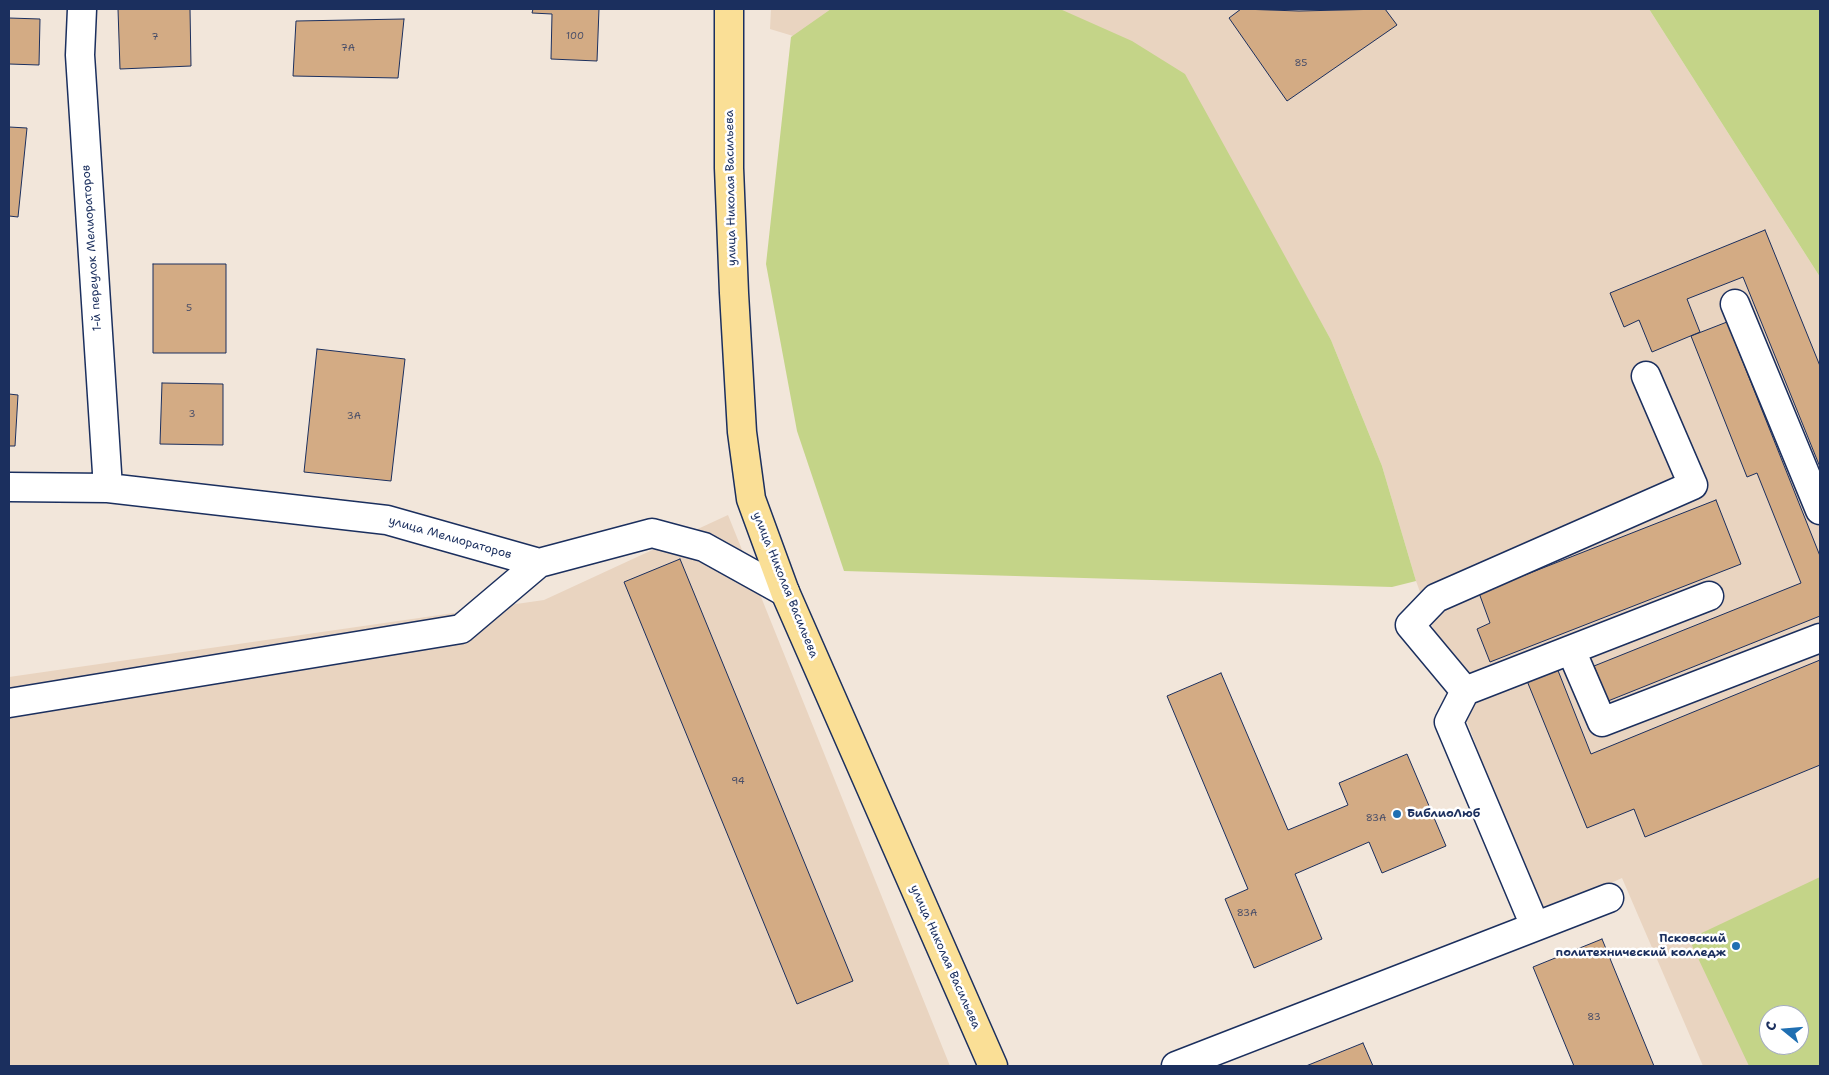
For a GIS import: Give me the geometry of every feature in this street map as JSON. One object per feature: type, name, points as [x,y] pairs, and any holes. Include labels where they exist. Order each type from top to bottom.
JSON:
[{"type":"main road","name":"улица Николая Васильева","points":[[729,9],[729,168],[742,432],[751,499],[785,592],[986,1064]]},
{"type":"street","name":"1-й переулок Мелиораторов","points":[[82,9],[80,55],[108,488]]},
{"type":"street","points":[[1735,304],[1820,510]]},
{"type":"street","points":[[1465,691],[1410,625],[1436,598],[1693,485],[1646,376]]},
{"type":"street","name":"улица Мелиораторов","points":[[9,487],[108,488],[388,520],[539,563]]},
{"type":"street","points":[[9,703],[462,629],[539,563],[652,533],[704,547],[785,592]]},
{"type":"street","points":[[1535,926],[1449,722],[1465,691],[1709,596]]},
{"type":"street","points":[[1571,650],[1602,722],[1820,638]]},
{"type":"street","points":[[1176,1066],[1609,898]]},
{"type":"shaded area","points":[[771,9],[1649,9],[1820,277],[1820,1066],[1703,1066],[1622,878],[1538,916],[1416,581],[1382,466],[1331,340],[1236,170],[770,29]]},
{"type":"shaded area","points":[[728,515],[950,1066],[9,1066],[9,677],[544,600]]},
{"type":"green space","points":[[831,9],[1060,9],[1132,41],[1185,74],[1331,340],[1382,466],[1416,581],[1392,587],[844,571],[797,431],[766,264],[791,37]]},
{"type":"green space","points":[[1649,9],[1820,9],[1820,277]]},
{"type":"green space","points":[[1820,877],[1820,1066],[1749,1066],[1689,939]]},
{"type":"building","points":[[118,9],[190,9],[191,66],[120,69]]},
{"type":"building","points":[[533,9],[599,9],[597,61],[551,59],[552,14],[532,13]]},
{"type":"building","points":[[1241,9],[1299,11],[1385,9],[1397,25],[1287,101],[1229,18]]},
{"type":"building","points":[[9,18],[40,19],[39,65],[9,64]]},
{"type":"building","points":[[404,19],[398,78],[293,76],[296,21]]},
{"type":"building","points":[[9,127],[27,128],[18,217],[9,216]]},
{"type":"building","points":[[1765,230],[1820,366],[1820,467],[1743,277],[1687,299],[1700,332],[1652,352],[1639,320],[1624,327],[1610,293]]},
{"type":"building","points":[[153,264],[226,264],[226,353],[153,353]]},
{"type":"building","points":[[1727,322],[1820,556],[1820,616],[1608,701],[1594,666],[1801,583],[1757,473],[1747,477],[1691,336]]},
{"type":"building","points":[[317,349],[405,359],[391,481],[304,472]]},
{"type":"building","points":[[162,383],[223,384],[223,445],[160,444]]},
{"type":"building","points":[[9,394],[18,395],[15,446],[9,446]]},
{"type":"building","points":[[1716,500],[1741,564],[1490,662],[1477,629],[1490,623],[1479,593]]},
{"type":"building","points":[[680,559],[853,981],[797,1004],[624,582]]},
{"type":"building","points":[[1820,660],[1820,765],[1645,837],[1634,809],[1587,828],[1525,676],[1555,663],[1591,754]]},
{"type":"building","points":[[1221,673],[1288,830],[1348,805],[1339,783],[1407,754],[1446,846],[1382,873],[1369,842],[1295,874],[1322,939],[1254,968],[1225,899],[1248,889],[1167,696]]},
{"type":"building","points":[[1602,939],[1654,1066],[1574,1066],[1533,967]]},
{"type":"building","points":[[1363,1043],[1373,1066],[1306,1066]]},
{"type":"place","name":"БиблиоЛюб","points":[[1397,814]]},
{"type":"place","name":"Псковский политехнический колледж","points":[[1736,946]]}]
